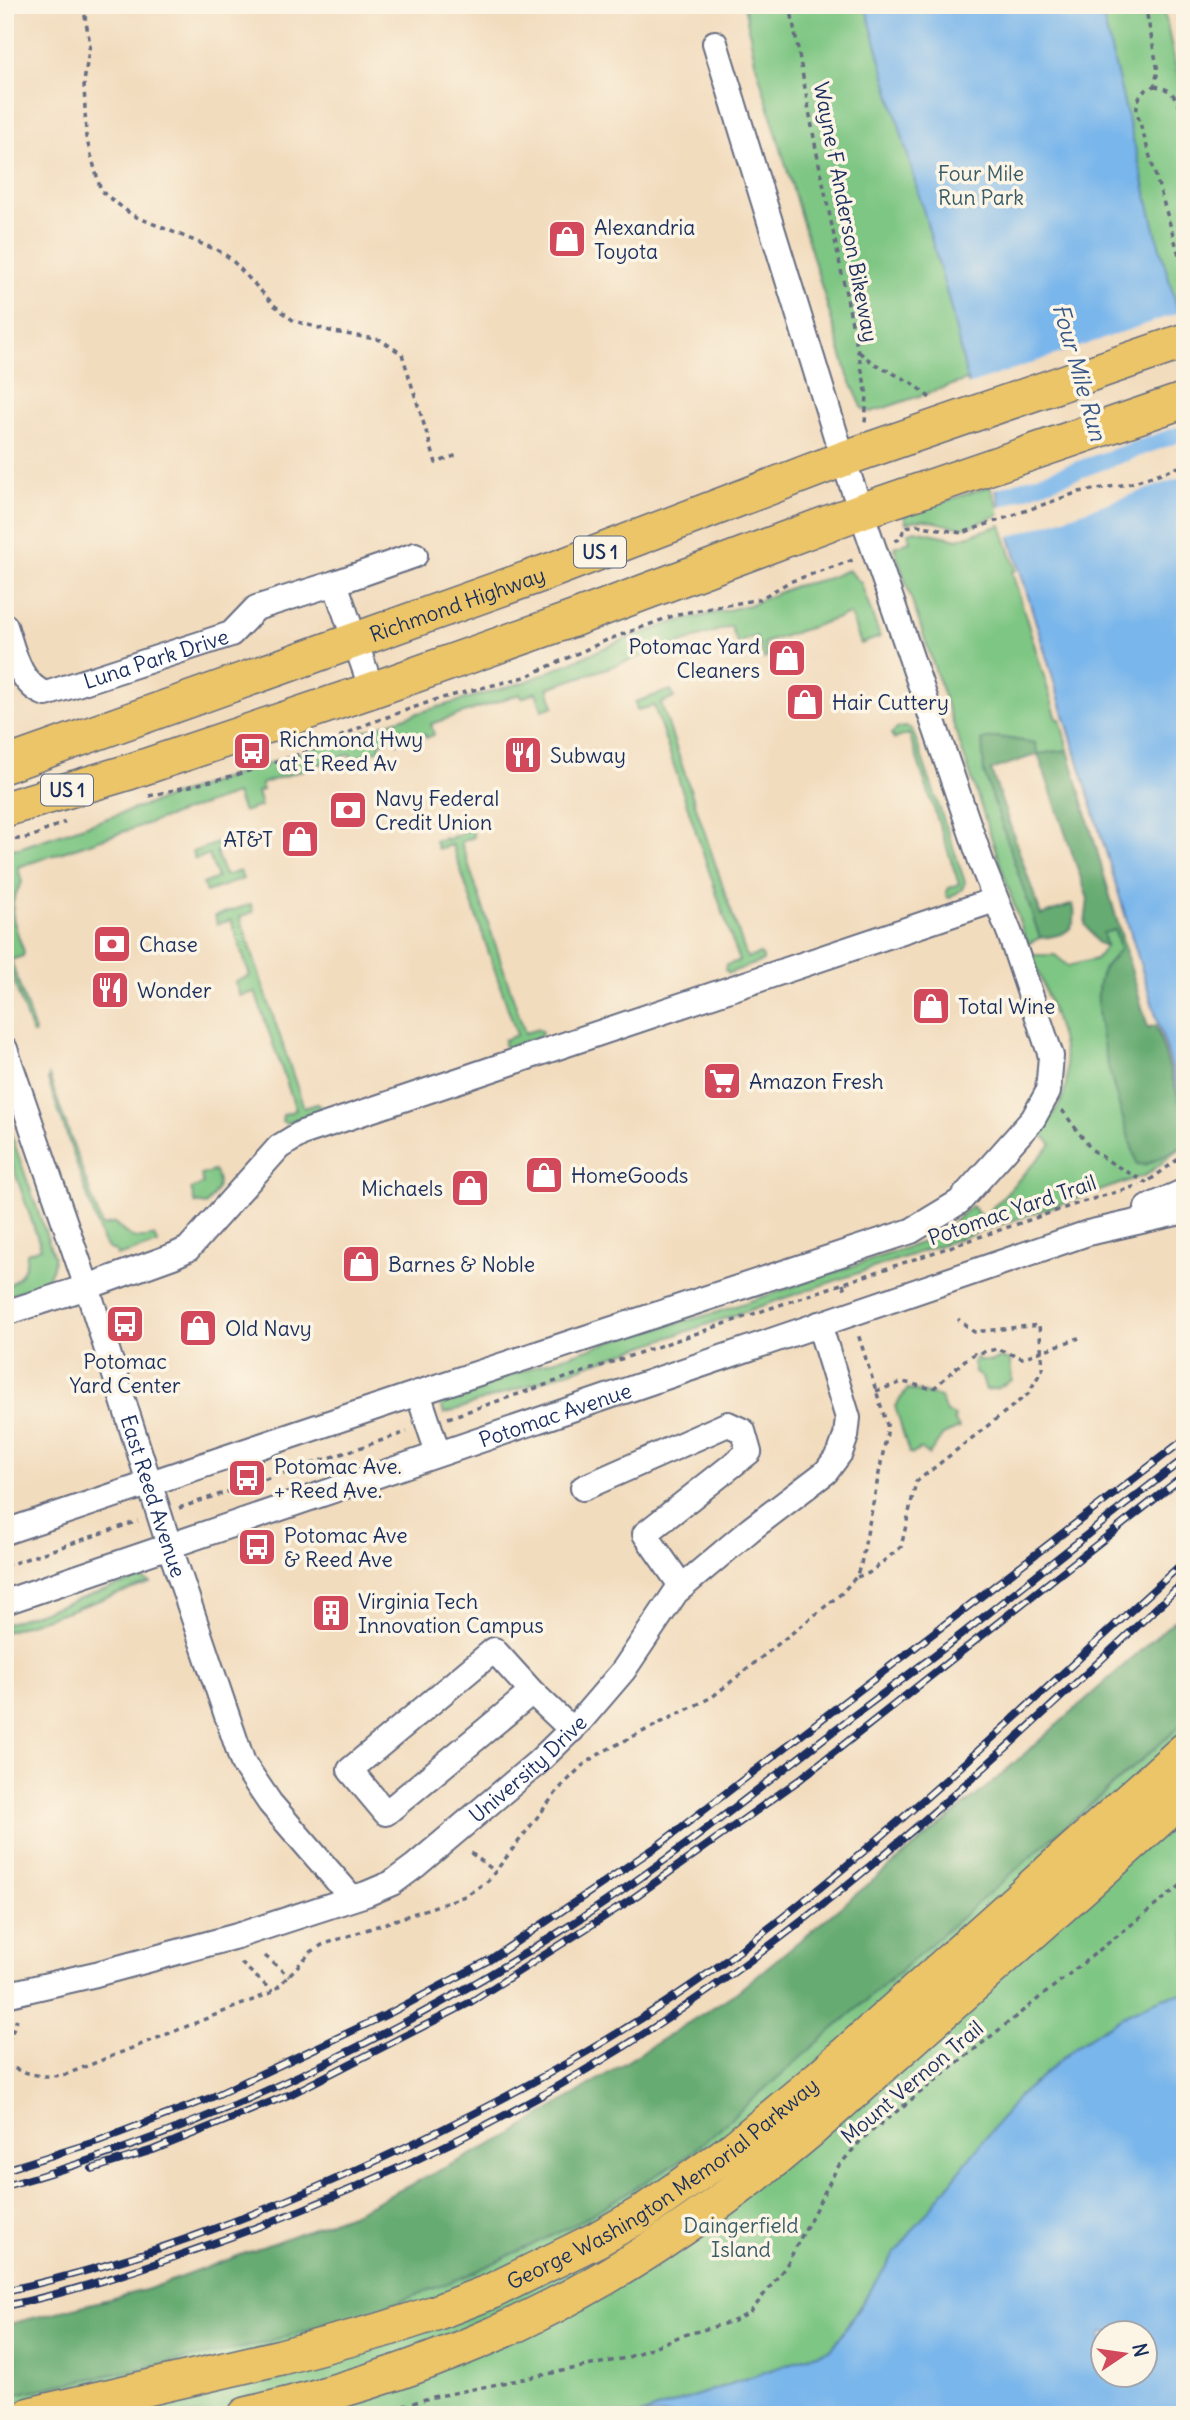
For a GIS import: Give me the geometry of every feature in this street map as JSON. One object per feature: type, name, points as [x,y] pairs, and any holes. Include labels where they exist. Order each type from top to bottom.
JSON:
[{"type":"highway","name":"Richmond Highway","points":[[5,765],[550,571],[843,459],[1185,341]]},
{"type":"highway","name":"US 1","points":[[5,809],[129,772],[372,691],[573,619],[861,510],[1185,400]]},
{"type":"highway","name":"George Washington Memorial Parkway","points":[[30,2415],[292,2354],[410,2321],[502,2287],[607,2234],[691,2180],[746,2140],[819,2078],[1185,1750]]},
{"type":"highway","name":"George Washington Memorial Parkway","points":[[246,2415],[368,2382],[475,2342],[581,2292],[676,2234],[765,2168],[808,2132],[1185,1796]]},
{"type":"street","points":[[5,1532],[911,1231],[959,1202],[1033,1119],[1048,1092],[1051,1056],[843,459],[715,43]]},
{"type":"street","name":"Luna Park Drive","points":[[5,626],[19,668],[27,681],[39,692],[46,694],[231,634],[256,608],[415,555]]},
{"type":"street","points":[[335,583],[372,691]]},
{"type":"street","points":[[5,1313],[87,1287],[188,1249],[279,1147],[302,1133],[996,900]]},
{"type":"street","name":"East Reed Avenue","points":[[5,1032],[9,1056],[243,1763],[270,1803],[352,1898]]},
{"type":"street","name":"Potomac Avenue","points":[[5,1602],[1105,1228],[1185,1191]]},
{"type":"street","name":"Potomac Avenue","points":[[1105,1228],[1185,1211]]},
{"type":"street","name":"University Drive","points":[[5,1995],[237,1936],[392,1883],[415,1867],[572,1730],[622,1671],[676,1592],[751,1529],[826,1472],[840,1453],[848,1418],[819,1324]]},
{"type":"street","points":[[418,1393],[438,1453]]},
{"type":"street","points":[[583,1488],[728,1424],[743,1431],[749,1452],[645,1534],[682,1587]]},
{"type":"street","points":[[531,1692],[386,1813],[350,1770],[494,1650],[531,1692],[572,1730]]},
{"type":"path","points":[[83,5],[90,44],[84,82],[86,137],[100,191],[132,215],[230,258],[274,305],[294,321],[334,332],[382,340],[402,354],[436,463],[460,454]]},
{"type":"path","name":"Wayne F Anderson Bikeway","points":[[790,5],[821,176],[867,395],[864,425]]},
{"type":"path","points":[[1145,5],[1158,71],[1154,86]]},
{"type":"path","points":[[1185,130],[1172,91],[1166,87],[1154,86],[1141,94],[1136,103],[1138,113],[1185,275]]},
{"type":"path","points":[[858,351],[873,363],[916,385],[936,402]]},
{"type":"path","points":[[900,539],[905,527],[917,525],[962,533],[1000,522],[1079,492],[1128,484],[1185,465]]},
{"type":"path","points":[[145,797],[236,775],[309,751],[370,723],[438,699],[525,677],[607,640],[678,614],[760,599],[789,582],[844,564]]},
{"type":"path","points":[[5,841],[32,837],[73,818]]},
{"type":"path","points":[[1048,1092],[1091,1149],[1147,1183]]},
{"type":"path","name":"Potomac Yard Trail","points":[[188,1505],[1079,1203],[1147,1183],[1184,1154]]},
{"type":"path","points":[[856,1577],[869,1573],[901,1547],[916,1482],[1028,1394],[1043,1368],[1039,1325],[974,1332],[958,1319]]},
{"type":"path","points":[[876,1391],[903,1382],[933,1389],[974,1354],[998,1349],[1022,1358],[1079,1338]]},
{"type":"path","points":[[5,1566],[133,1523]]},
{"type":"path","points":[[471,1853],[496,1872]]},
{"type":"path","name":"Mount Vernon Trail","points":[[375,2415],[429,2398],[626,2358],[750,2313],[786,2266],[837,2168],[863,2138],[1185,1882]]},
{"type":"path","points":[[265,1955],[289,1976]]},
{"type":"path","points":[[241,1963],[274,1992]]},
{"type":"path","points":[[5,2050],[17,2019]]},
{"type":"green space","name":"Four Mile Run Park","points":[[744,5],[1163,5],[1185,112],[1185,306],[884,408],[871,412],[863,409],[848,376],[755,61]]},
{"type":"green space","points":[[990,486],[1001,514],[968,527],[928,520],[906,523],[904,515]]},
{"type":"green space","points":[[1001,525],[1016,570],[1012,572],[1068,750],[1038,754],[984,772],[1040,938],[1027,944],[894,547],[910,541],[908,533],[915,530],[958,539]]},
{"type":"green space","points":[[848,570],[861,583],[880,637],[861,644],[850,614],[764,643],[768,657],[764,659],[756,636],[737,643],[731,626],[548,688],[554,706],[542,710],[536,692],[522,698],[520,694],[431,724],[434,735],[426,738],[425,734],[397,743],[395,738],[379,743],[381,749],[352,759],[350,754],[261,784],[262,790],[257,792],[261,806],[243,812],[236,794],[18,867],[22,883],[12,909],[24,952],[23,956],[11,960],[34,1034],[31,1031],[9,967],[5,927],[5,849],[19,848],[421,712],[528,681],[618,642],[672,623],[749,605],[795,586],[826,579]]},
{"type":"green space","points":[[671,690],[674,698],[661,703],[747,958],[760,954],[763,957],[763,961],[729,973],[725,970],[726,965],[739,961],[654,706],[637,710],[635,702]]},
{"type":"green space","points":[[898,728],[912,729],[965,882],[962,889],[950,898],[946,893],[949,888],[959,884],[909,734],[894,739],[891,734]]},
{"type":"green space","points":[[998,737],[1035,743],[1038,754],[991,770],[1041,915],[1073,904],[1075,913],[1072,926],[1056,936],[1040,938],[984,772],[982,740]]},
{"type":"green space","points":[[1068,750],[1148,1028],[1156,1025],[1185,1119],[1185,1146],[1145,1165],[1137,1164],[1108,1066],[1098,1011],[1098,988],[1103,970],[1120,949],[1115,930],[1103,933],[1106,946],[1098,943],[1085,924],[1088,899],[1038,754]]},
{"type":"green space","points":[[471,829],[474,837],[461,842],[525,1033],[538,1029],[542,1032],[541,1036],[507,1048],[504,1040],[517,1035],[452,845],[438,849],[435,841],[446,840]]},
{"type":"green space","points":[[229,839],[231,846],[216,852],[225,876],[240,871],[243,879],[206,892],[203,884],[217,878],[209,855],[195,859],[192,852]]},
{"type":"green space","points":[[251,904],[253,912],[240,917],[304,1108],[317,1104],[321,1108],[321,1112],[286,1123],[282,1121],[283,1115],[296,1110],[255,992],[240,996],[235,982],[250,976],[231,920],[217,924],[215,916]]},
{"type":"green space","points":[[1114,929],[1121,949],[1103,971],[1145,1165],[1181,1148],[1146,1175],[444,1414],[440,1402],[443,1397],[621,1338],[715,1313],[920,1243],[947,1227],[971,1206],[983,1218],[1052,1144],[1038,1131],[1058,1107],[1065,1090],[1067,1076],[1062,1041],[1032,955],[1055,955],[1068,966],[1096,959],[1106,946],[1103,932]]},
{"type":"green space","points":[[49,1076],[102,1226],[115,1223],[132,1237],[154,1236],[158,1244],[117,1256],[116,1251],[109,1249],[103,1242],[48,1080]]},
{"type":"green space","points":[[5,1117],[54,1257],[50,1274],[45,1280],[5,1296],[5,1287],[15,1281],[24,1269],[27,1253],[41,1248],[5,1143]]},
{"type":"green space","points":[[214,1171],[218,1181],[215,1193],[206,1205],[195,1203],[191,1189],[203,1184],[201,1175]]},
{"type":"green space","points":[[977,1357],[979,1361],[1001,1358],[1010,1361],[1012,1380],[998,1388],[986,1390],[982,1378],[975,1373],[973,1362]]},
{"type":"green space","points":[[908,1389],[940,1397],[946,1412],[955,1416],[954,1420],[959,1428],[943,1435],[929,1455],[920,1449],[913,1454],[909,1453],[895,1406]]},
{"type":"green space","points":[[141,1578],[150,1583],[5,1632],[5,1624]]},
{"type":"green space","points":[[1185,1611],[1185,1722],[688,2156],[570,2227],[466,2276],[380,2309],[256,2345],[5,2396],[5,2325],[149,2289],[356,2212],[509,2136],[737,1992],[993,1782]]},
{"type":"green space","name":"Daingerfield Island","points":[[1185,1689],[1185,1993],[1162,1998],[1129,2013],[1078,2045],[1018,2097],[895,2253],[832,2349],[640,2415],[5,2415],[5,2368],[671,2123]]},
{"type":"water","name":"Four Mile Run","points":[[865,5],[1100,5],[1158,241],[1185,335],[1185,1111],[1002,511],[949,301]]},
{"type":"water","points":[[1185,1993],[1185,2415],[640,2415],[832,2349],[895,2253],[1018,2097],[1078,2045],[1129,2013],[1162,1998]]},
{"type":"pier","points":[[1181,312],[1185,323],[1185,424],[993,490],[965,386]]},
{"type":"pier","points":[[1185,440],[1185,476],[1007,538],[998,508]]},
{"type":"railway","points":[[5,2170],[98,2141],[208,2099],[392,2012],[491,1959],[656,1847],[1185,1439]]},
{"type":"railway","points":[[5,2186],[150,2139],[291,2079],[427,2010],[558,1933],[658,1865],[723,1816],[953,1641],[1185,1458]]},
{"type":"railway","points":[[92,2169],[153,2150],[293,2093],[469,2003],[629,1901],[799,1780],[1185,1475]]},
{"type":"railway","points":[[5,2291],[111,2264],[163,2247],[317,2188],[505,2097],[633,2024],[755,1939],[866,1849],[1185,1561]]},
{"type":"railway","points":[[5,2306],[148,2266],[329,2199],[461,2138],[525,2104],[650,2030],[772,1944],[895,1846],[1185,1581]]},
{"type":"place","name":"Alexandria Toyota","points":[[567,239]]},
{"type":"place","name":"Potomac Yard Cleaners","points":[[787,658]]},
{"type":"place","name":"Hair Cuttery","points":[[805,702]]},
{"type":"place","name":"Richmond Hwy at E Reed Av","points":[[252,751]]},
{"type":"place","name":"Subway","points":[[523,755]]},
{"type":"place","name":"Navy Federal Credit Union","points":[[348,810]]},
{"type":"place","name":"AT&T","points":[[300,839]]},
{"type":"place","name":"Chase","points":[[112,944]]},
{"type":"place","name":"Wonder","points":[[110,990]]},
{"type":"place","name":"Total Wine","points":[[931,1006]]},
{"type":"place","name":"Amazon Fresh","points":[[722,1081]]},
{"type":"place","name":"HomeGoods","points":[[544,1175]]},
{"type":"place","name":"Michaels","points":[[470,1188]]},
{"type":"place","name":"Barnes & Noble","points":[[361,1264]]},
{"type":"place","name":"Potomac Yard Center","points":[[125,1324]]},
{"type":"place","name":"Old Navy","points":[[198,1328]]},
{"type":"place","name":"Potomac Ave. + Reed Ave.","points":[[247,1478]]},
{"type":"place","name":"Potomac Ave & Reed Ave","points":[[257,1547]]},
{"type":"place","name":"Virginia Tech Innovation Campus","points":[[331,1613]]}]
